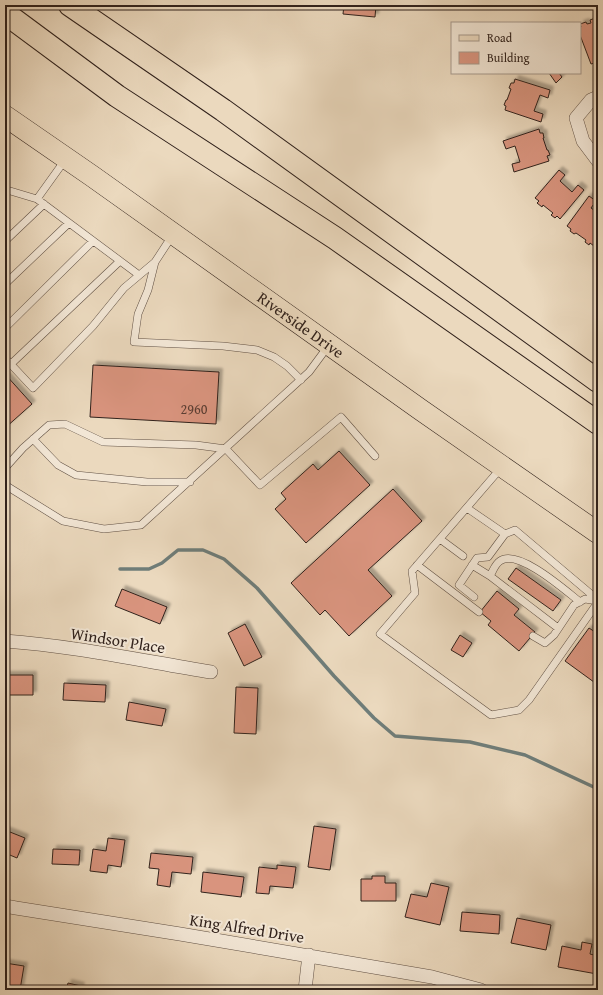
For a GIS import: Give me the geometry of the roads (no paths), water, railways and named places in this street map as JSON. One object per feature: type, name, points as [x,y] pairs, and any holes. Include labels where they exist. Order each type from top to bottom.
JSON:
[{"type":"highway","points":[[70,5],[223,110],[598,381]]},
{"type":"highway","points":[[5,13],[117,96],[335,238],[598,422]]},
{"type":"main road","name":"Riverside Drive","points":[[5,116],[598,533]]},
{"type":"street","points":[[598,97],[591,100],[576,118],[583,141],[598,161]]},
{"type":"street","name":"Windsor Place","points":[[5,641],[81,650],[210,672]]},
{"type":"street","name":"King Alfred Drive","points":[[5,906],[432,977],[482,990]]},
{"type":"street","points":[[305,990],[309,956]]},
{"type":"lane","points":[[37,199],[66,158]]},
{"type":"lane","points":[[6,190],[37,199],[139,275]]},
{"type":"lane","points":[[5,241],[44,204]]},
{"type":"lane","points":[[5,284],[69,223]]},
{"type":"lane","points":[[5,358],[33,388],[93,326],[124,288],[154,262],[173,234]]},
{"type":"lane","points":[[5,328],[94,241]]},
{"type":"lane","points":[[11,364],[120,261]]},
{"type":"lane","points":[[154,262],[148,290],[138,314],[134,342],[222,346],[257,350],[280,361],[301,380]]},
{"type":"lane","points":[[5,485],[63,521],[104,529],[141,525],[301,380],[309,372],[329,345]]},
{"type":"lane","points":[[5,468],[23,448],[49,426],[65,424],[103,442],[196,445],[226,449],[260,485],[341,417],[375,456]]},
{"type":"lane","points":[[34,439],[58,465],[76,475],[148,482],[190,482]]},
{"type":"lane","points":[[502,466],[412,571],[415,593],[380,634],[491,715],[519,710],[529,700],[598,601]]},
{"type":"lane","points":[[467,508],[505,534]]},
{"type":"lane","points":[[474,597],[459,585],[477,558],[488,557],[505,534],[515,530],[598,601]]},
{"type":"lane","points":[[440,539],[463,556]]},
{"type":"lane","points":[[490,576],[501,560],[511,558],[535,568],[580,602]]},
{"type":"lane","points":[[417,565],[479,612]]},
{"type":"lane","points":[[472,565],[490,576],[558,628]]},
{"type":"lane","points":[[533,636],[545,643],[554,635],[574,605],[585,599],[598,601]]},
{"type":"waterway","points":[[120,569],[149,569],[162,563],[178,550],[203,550],[224,559],[257,588],[334,676],[374,718],[395,736],[470,742],[525,755],[598,789]]}]
